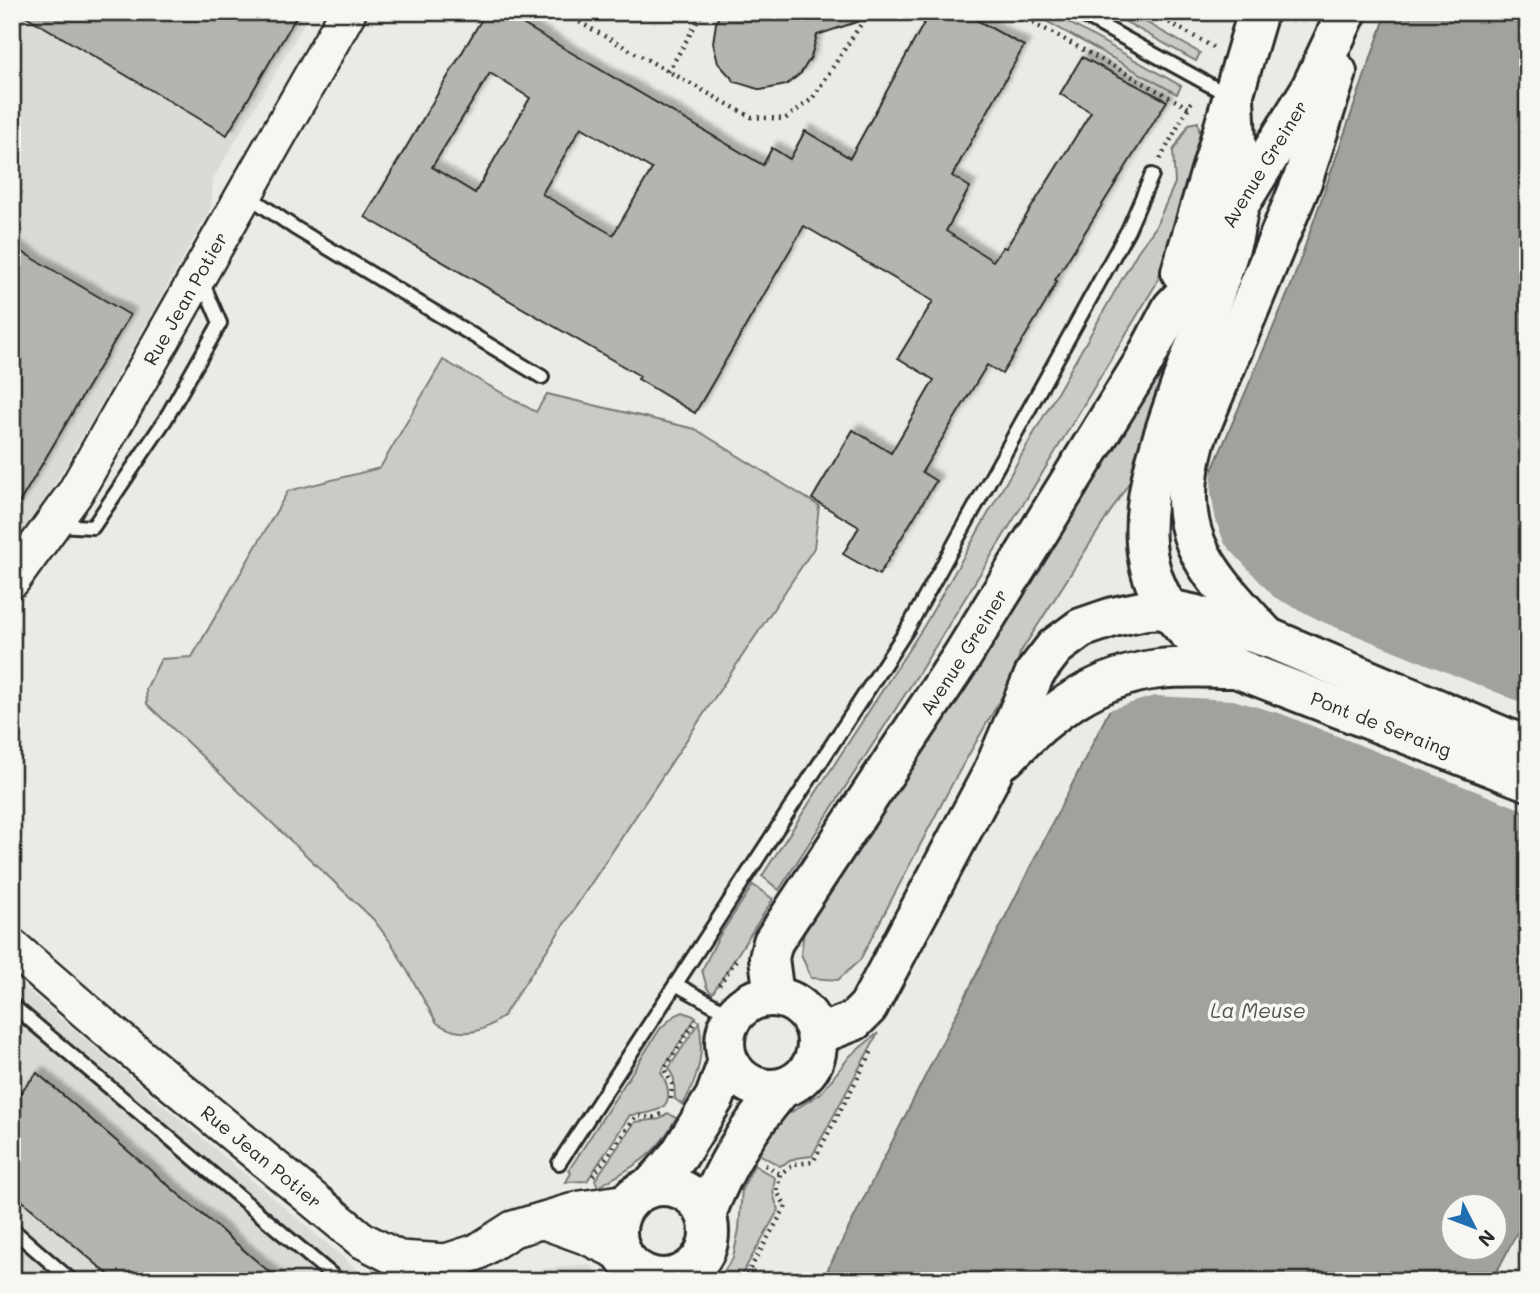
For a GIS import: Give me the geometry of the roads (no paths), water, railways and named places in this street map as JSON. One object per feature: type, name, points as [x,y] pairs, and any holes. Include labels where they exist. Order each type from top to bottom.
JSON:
[{"type":"main road","name":"Rue Jean Potier","points":[[12,580],[75,493],[348,12]]},
{"type":"main road","points":[[1236,668],[1198,643],[1157,602],[1145,524],[1150,477],[1158,448],[1228,256],[1238,205],[1234,99],[1258,12]]},
{"type":"main road","points":[[1269,638],[1210,571],[1197,548],[1188,510],[1188,469],[1196,438],[1303,179],[1351,30],[1349,12]]},
{"type":"main road","name":"Avenue Greiner","points":[[1172,308],[1191,288],[1238,205],[1310,90],[1349,12]]},
{"type":"main road","name":"Avenue Greiner","points":[[774,996],[769,958],[773,942],[961,658],[1143,363],[1172,308],[1220,134],[1234,99]]},
{"type":"main road","points":[[817,1035],[854,1021],[868,1007],[992,774],[1035,673],[1055,647],[1081,628],[1157,602]]},
{"type":"main road","name":"Pont de Seraing","points":[[1157,602],[1269,638],[1528,747]]},
{"type":"main road","points":[[992,774],[1028,734],[1057,709],[1077,696],[1117,678],[1162,668],[1236,668]]},
{"type":"main road","name":"Pont de Seraing","points":[[1236,668],[1528,781]]},
{"type":"main road","name":"Rue Jean Potier","points":[[18,932],[103,1026],[362,1240],[399,1259],[446,1262],[477,1252],[513,1229],[640,1194]]},
{"type":"main road","points":[[774,996],[789,1000],[803,1009],[812,1021],[817,1035],[817,1049],[809,1069],[794,1084],[781,1089],[765,1090],[749,1085],[736,1075],[727,1061],[724,1046],[726,1030],[720,1009],[774,996]]},
{"type":"main road","points":[[651,1273],[618,1241],[617,1227],[621,1214],[679,1155],[710,1106],[727,1061]]},
{"type":"main road","points":[[706,1214],[736,1147],[781,1089]]},
{"type":"main road","points":[[544,1221],[588,1237],[651,1273],[684,1273],[704,1254],[709,1241],[710,1228],[700,1203],[690,1194],[665,1185],[640,1194]]},
{"type":"lane","points":[[1077,12],[1234,99]]},
{"type":"lane","points":[[559,1163],[908,628],[1128,230],[1152,175]]},
{"type":"lane","points":[[244,194],[295,228],[541,377]]},
{"type":"lane","points":[[677,985],[720,1009]]},
{"type":"lane","points":[[12,1005],[339,1281]]},
{"type":"lane","points":[[12,1229],[72,1281]]},
{"type":"water","name":"La Meuse","points":[[1387,12],[1528,12],[1528,1212],[1508,1250],[1508,1192],[1438,1192],[1438,1262],[1502,1262],[1492,1281],[822,1281],[1109,711],[1291,286]]}]
